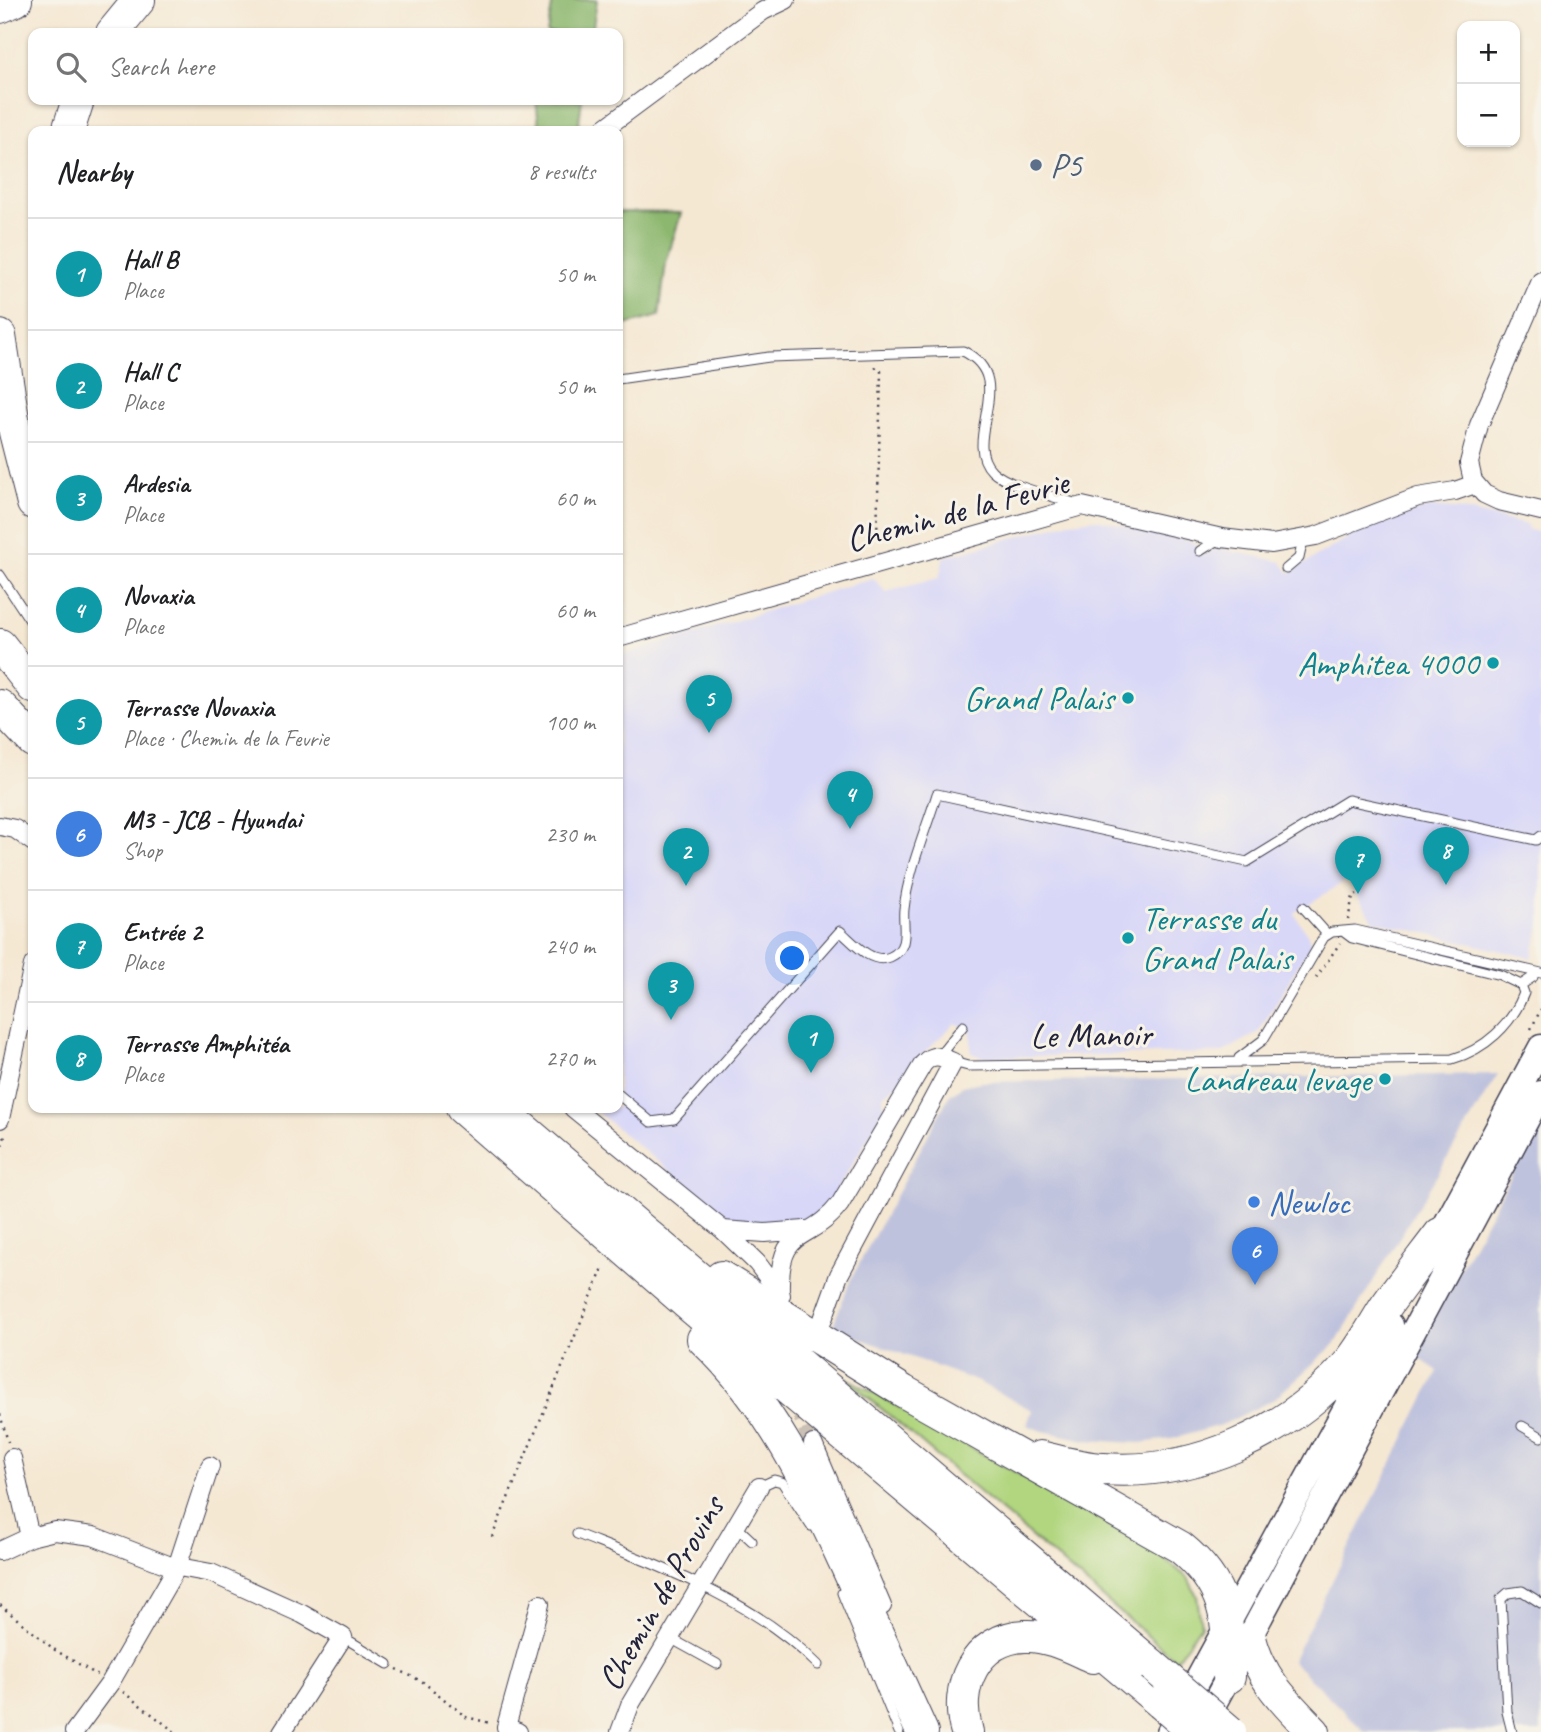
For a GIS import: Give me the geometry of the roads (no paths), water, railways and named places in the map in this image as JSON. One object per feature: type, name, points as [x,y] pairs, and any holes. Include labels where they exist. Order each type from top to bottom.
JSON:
[{"type":"highway","points":[[0,7],[16,0]]},
{"type":"highway","points":[[116,28],[139,0]]},
{"type":"highway","points":[[70,126],[76,105]]},
{"type":"highway","points":[[0,335],[15,432],[28,483]]},
{"type":"highway","points":[[0,645],[28,681]]},
{"type":"highway","points":[[0,706],[28,736]]},
{"type":"highway","points":[[468,1113],[692,1308],[1137,1673],[1230,1732]]},
{"type":"highway","points":[[505,1113],[650,1237],[1137,1673],[1197,1732]]},
{"type":"highway","points":[[569,1199],[651,1291],[723,1358],[752,1395],[802,1474],[922,1732]]},
{"type":"highway","points":[[1006,1449],[1076,1465],[1116,1469],[1179,1464],[1241,1443],[1299,1409],[1326,1387],[1360,1349],[1385,1307],[1440,1234]]},
{"type":"highway","points":[[650,1237],[812,1325],[903,1391],[1180,1547],[1204,1566],[1238,1631],[1273,1689],[1314,1732]]},
{"type":"highway","points":[[1229,1677],[1238,1631]]},
{"type":"highway","points":[[967,1732],[962,1704],[964,1686],[973,1666],[986,1649],[1004,1639],[1044,1637],[1137,1673]]},
{"type":"main road","points":[[1238,1631],[1440,1234],[1541,1048]]},
{"type":"main road","points":[[1169,1732],[1238,1631],[1404,1344],[1541,1093]]},
{"type":"main road","points":[[1197,1732],[1229,1677]]},
{"type":"street","points":[[608,126],[780,1]]},
{"type":"street","points":[[1541,281],[1472,446],[1469,464],[1475,484],[1491,498],[1541,511]]},
{"type":"street","name":"Chemin de la Fevrie","points":[[623,637],[1082,506],[1258,544],[1303,540],[1418,497],[1449,493],[1475,484]]},
{"type":"street","points":[[0,827],[15,829],[28,838]]},
{"type":"street","points":[[0,1119],[28,988]]},
{"type":"street","points":[[579,1113],[723,1230],[757,1264],[780,1293],[812,1325],[946,1059],[932,1056],[918,1071],[834,1213],[806,1230],[789,1245],[782,1258],[780,1293]]},
{"type":"street","points":[[723,1230],[747,1233],[806,1230]]},
{"type":"street","points":[[813,1444],[891,1628],[891,1635],[883,1645]]},
{"type":"street","points":[[12,1458],[30,1537]]},
{"type":"street","points":[[74,1732],[110,1683],[177,1567],[210,1466]]},
{"type":"street","name":"Chemin de Provins","points":[[620,1732],[630,1705],[701,1585],[724,1558],[736,1526],[758,1487]]},
{"type":"street","points":[[0,1551],[30,1537],[55,1531],[93,1536],[177,1567],[211,1573],[302,1614],[343,1637],[282,1732]]},
{"type":"street","points":[[512,1730],[540,1604]]},
{"type":"lane","points":[[623,378],[769,357],[963,351],[977,358],[985,367],[988,380],[982,453],[987,465],[995,474],[1082,506]]},
{"type":"lane","points":[[1200,551],[1222,538]]},
{"type":"lane","points":[[1286,569],[1299,558],[1303,540]]},
{"type":"lane","points":[[0,575],[28,617]]},
{"type":"lane","points":[[623,1098],[651,1122],[674,1119],[840,931],[872,957],[886,958],[898,951],[905,939],[906,897],[937,794],[1247,862],[1348,800],[1536,839],[1541,836]]},
{"type":"lane","points":[[1303,907],[1327,934]]},
{"type":"lane","points":[[1327,934],[1354,930],[1537,975]]},
{"type":"lane","points":[[1344,932],[1352,938],[1500,975],[1521,985],[1537,975]]},
{"type":"lane","points":[[1231,1060],[1249,1053],[1263,1040],[1327,934]]},
{"type":"lane","name":"Le Manoir","points":[[946,1059],[968,1066],[1231,1060],[1452,1059],[1472,1053],[1518,1010],[1524,993],[1521,985]]},
{"type":"lane","points":[[946,1059],[963,1026]]},
{"type":"lane","points":[[1522,1426],[1541,1437]]},
{"type":"lane","points":[[758,1487],[774,1480],[782,1482],[814,1532]]},
{"type":"lane","points":[[736,1526],[752,1541]]},
{"type":"lane","points":[[576,1534],[701,1585],[789,1636],[818,1665]]},
{"type":"lane","points":[[838,1583],[899,1732]]},
{"type":"lane","points":[[1512,1732],[1507,1712],[1501,1600],[1508,1593],[1522,1591],[1541,1603]]},
{"type":"lane","points":[[343,1637],[388,1664]]},
{"type":"lane","points":[[670,1638],[717,1664]]},
{"type":"tunnel","points":[[802,1402],[803,1419],[813,1444]]},
{"type":"place","name":"P5","points":[[1036,165]]},
{"type":"place","name":"Amphitea 4000","points":[[1493,663]]},
{"type":"place","name":"Grand Palais","points":[[1128,698]]},
{"type":"place","name":"Terrasse Novaxia","points":[[709,733]]},
{"type":"place","name":"Novaxia","points":[[850,829]]},
{"type":"place","name":"Terrasse Amphitéa","points":[[1446,885]]},
{"type":"place","name":"Hall C","points":[[686,886]]},
{"type":"place","name":"Entrée 2","points":[[1358,894]]},
{"type":"place","name":"Terrasse du Grand Palais","points":[[1128,938]]},
{"type":"place","name":"Ardesia","points":[[671,1020]]},
{"type":"place","name":"Hall B","points":[[811,1073]]},
{"type":"place","name":"Landreau levage","points":[[1385,1079]]},
{"type":"place","name":"Newloc","points":[[1254,1202]]},
{"type":"place","name":"M3 - JCB - Hyundai","points":[[1255,1285]]}]
